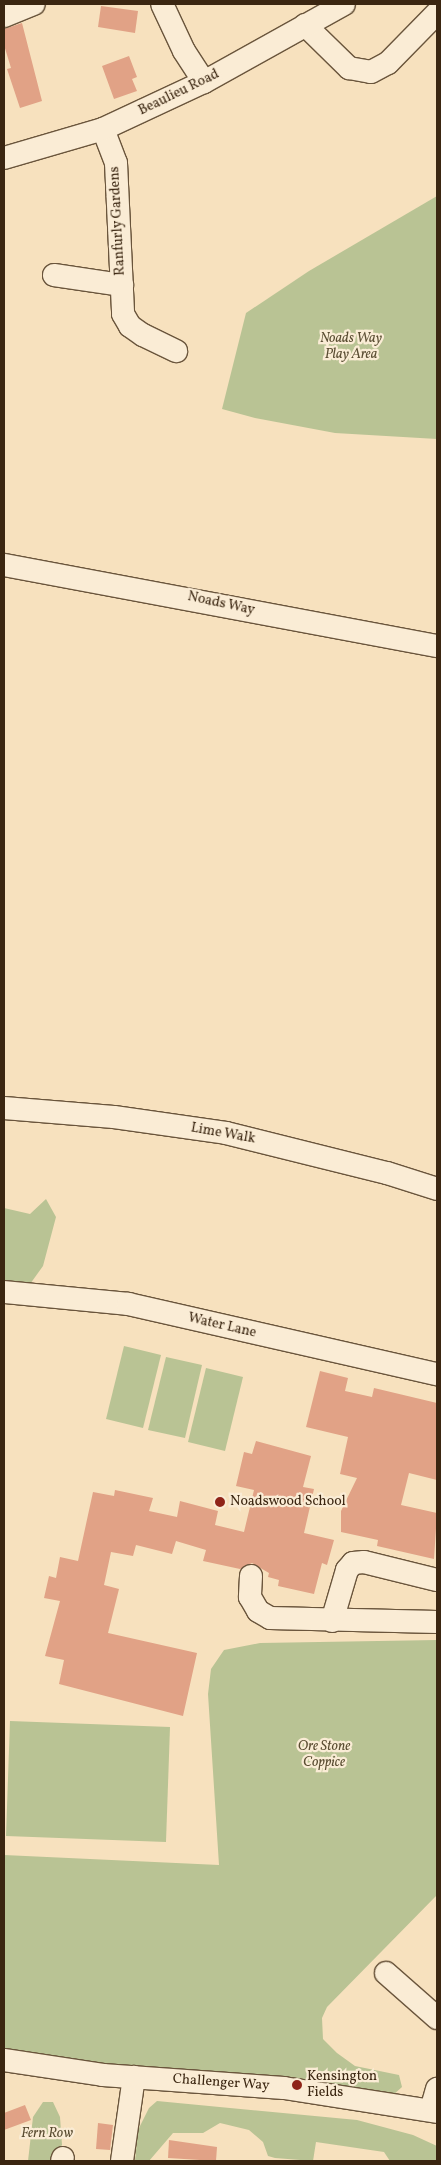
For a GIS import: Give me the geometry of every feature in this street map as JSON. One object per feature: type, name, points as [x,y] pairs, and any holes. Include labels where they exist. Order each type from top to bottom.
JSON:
[{"type":"street","points":[[4,16],[34,4]]},
{"type":"street","points":[[162,4],[184,51],[204,82]]},
{"type":"street","name":"Beaulieu Road","points":[[4,158],[103,129],[204,82],[344,4]]},
{"type":"street","points":[[306,25],[350,68],[371,72],[388,63],[437,13]]},
{"type":"street","name":"Ranfurly Gardens","points":[[103,129],[116,163],[123,314],[130,326],[142,335],[176,351]]},
{"type":"street","name":"Ranfurly Gardens","points":[[54,275],[122,285]]},
{"type":"street","name":"Noads Way","points":[[4,565],[437,646]]},
{"type":"street","name":"Lime Walk","points":[[4,1108],[123,1118],[272,1142],[437,1189]]},
{"type":"street","name":"Water Lane","points":[[4,1292],[128,1304],[437,1374]]},
{"type":"street","points":[[332,1620],[347,1570],[353,1564],[364,1562],[437,1580]]},
{"type":"street","points":[[252,1576],[250,1597],[258,1612],[270,1618],[437,1622]]},
{"type":"street","points":[[386,1973],[437,2018]]},
{"type":"street","name":"Challenger Way","points":[[4,2060],[134,2077],[284,2088],[435,2104]]},
{"type":"street","points":[[122,2161],[134,2077]]},
{"type":"green space","name":"Noads Way Play Area","points":[[437,196],[437,439],[335,433],[255,418],[222,409],[246,313],[309,271]]},
{"type":"green space","points":[[46,1199],[56,1217],[43,1266],[20,1298],[4,1296],[4,1208],[30,1214]]},
{"type":"green space","points":[[124,1346],[161,1355],[143,1428],[106,1419]]},
{"type":"green space","points":[[166,1357],[202,1365],[185,1438],[148,1430]]},
{"type":"green space","points":[[206,1368],[243,1377],[225,1451],[188,1442]]},
{"type":"green space","name":"Ore Stone Coppice","points":[[437,1640],[437,1895],[327,2007],[322,2018],[323,2039],[337,2053],[355,2066],[399,2075],[402,2087],[393,2095],[341,2085],[232,2078],[4,2053],[4,1855],[219,1865],[208,1694],[211,1669],[224,1650],[260,1643]]},
{"type":"green space","points":[[10,1721],[170,1727],[166,1842],[6,1836]]},
{"type":"green space","points":[[157,2101],[357,2120],[413,2135],[437,2146],[437,2161],[390,2161],[384,2152],[316,2142],[313,2161],[275,2158],[268,2156],[263,2142],[249,2130],[220,2123],[203,2133],[173,2133],[149,2161],[135,2161],[138,2130],[149,2108]]},
{"type":"green space","name":"Fern Row","points":[[43,2102],[53,2102],[60,2117],[62,2145],[50,2161],[28,2161],[33,2117]]},
{"type":"building","points":[[101,6],[138,11],[135,33],[98,27]]},
{"type":"building","points":[[22,23],[42,101],[20,108],[7,69],[11,68],[4,45],[4,29]]},
{"type":"building","points":[[129,56],[137,77],[132,79],[137,91],[114,99],[102,66]]},
{"type":"building","points":[[320,1371],[348,1378],[345,1391],[372,1397],[374,1388],[437,1403],[437,1480],[409,1473],[401,1505],[437,1513],[434,1559],[377,1546],[378,1540],[341,1532],[341,1511],[357,1478],[340,1474],[348,1437],[306,1427]]},
{"type":"building","points":[[256,1441],[311,1456],[303,1487],[314,1489],[304,1533],[334,1540],[327,1565],[322,1563],[314,1594],[278,1586],[279,1580],[268,1577],[269,1573],[252,1563],[240,1569],[203,1561],[206,1550],[176,1541],[172,1554],[136,1545],[133,1556],[111,1552],[104,1585],[119,1589],[108,1633],[197,1653],[183,1716],[59,1684],[64,1660],[45,1656],[60,1601],[44,1598],[49,1576],[56,1578],[60,1557],[78,1561],[93,1492],[114,1496],[115,1490],[153,1498],[149,1511],[177,1517],[180,1501],[218,1511],[215,1525],[244,1532],[254,1490],[236,1486],[244,1452],[252,1454]]},
{"type":"building","points":[[25,2105],[31,2120],[4,2130],[4,2113]]},
{"type":"building","points":[[98,2123],[113,2125],[110,2150],[96,2149]]},
{"type":"building","points":[[169,2140],[217,2147],[216,2161],[168,2158]]},
{"type":"place","name":"Noadswood School","points":[[220,1502]]},
{"type":"place","name":"Kensington Fields","points":[[297,2085]]}]
